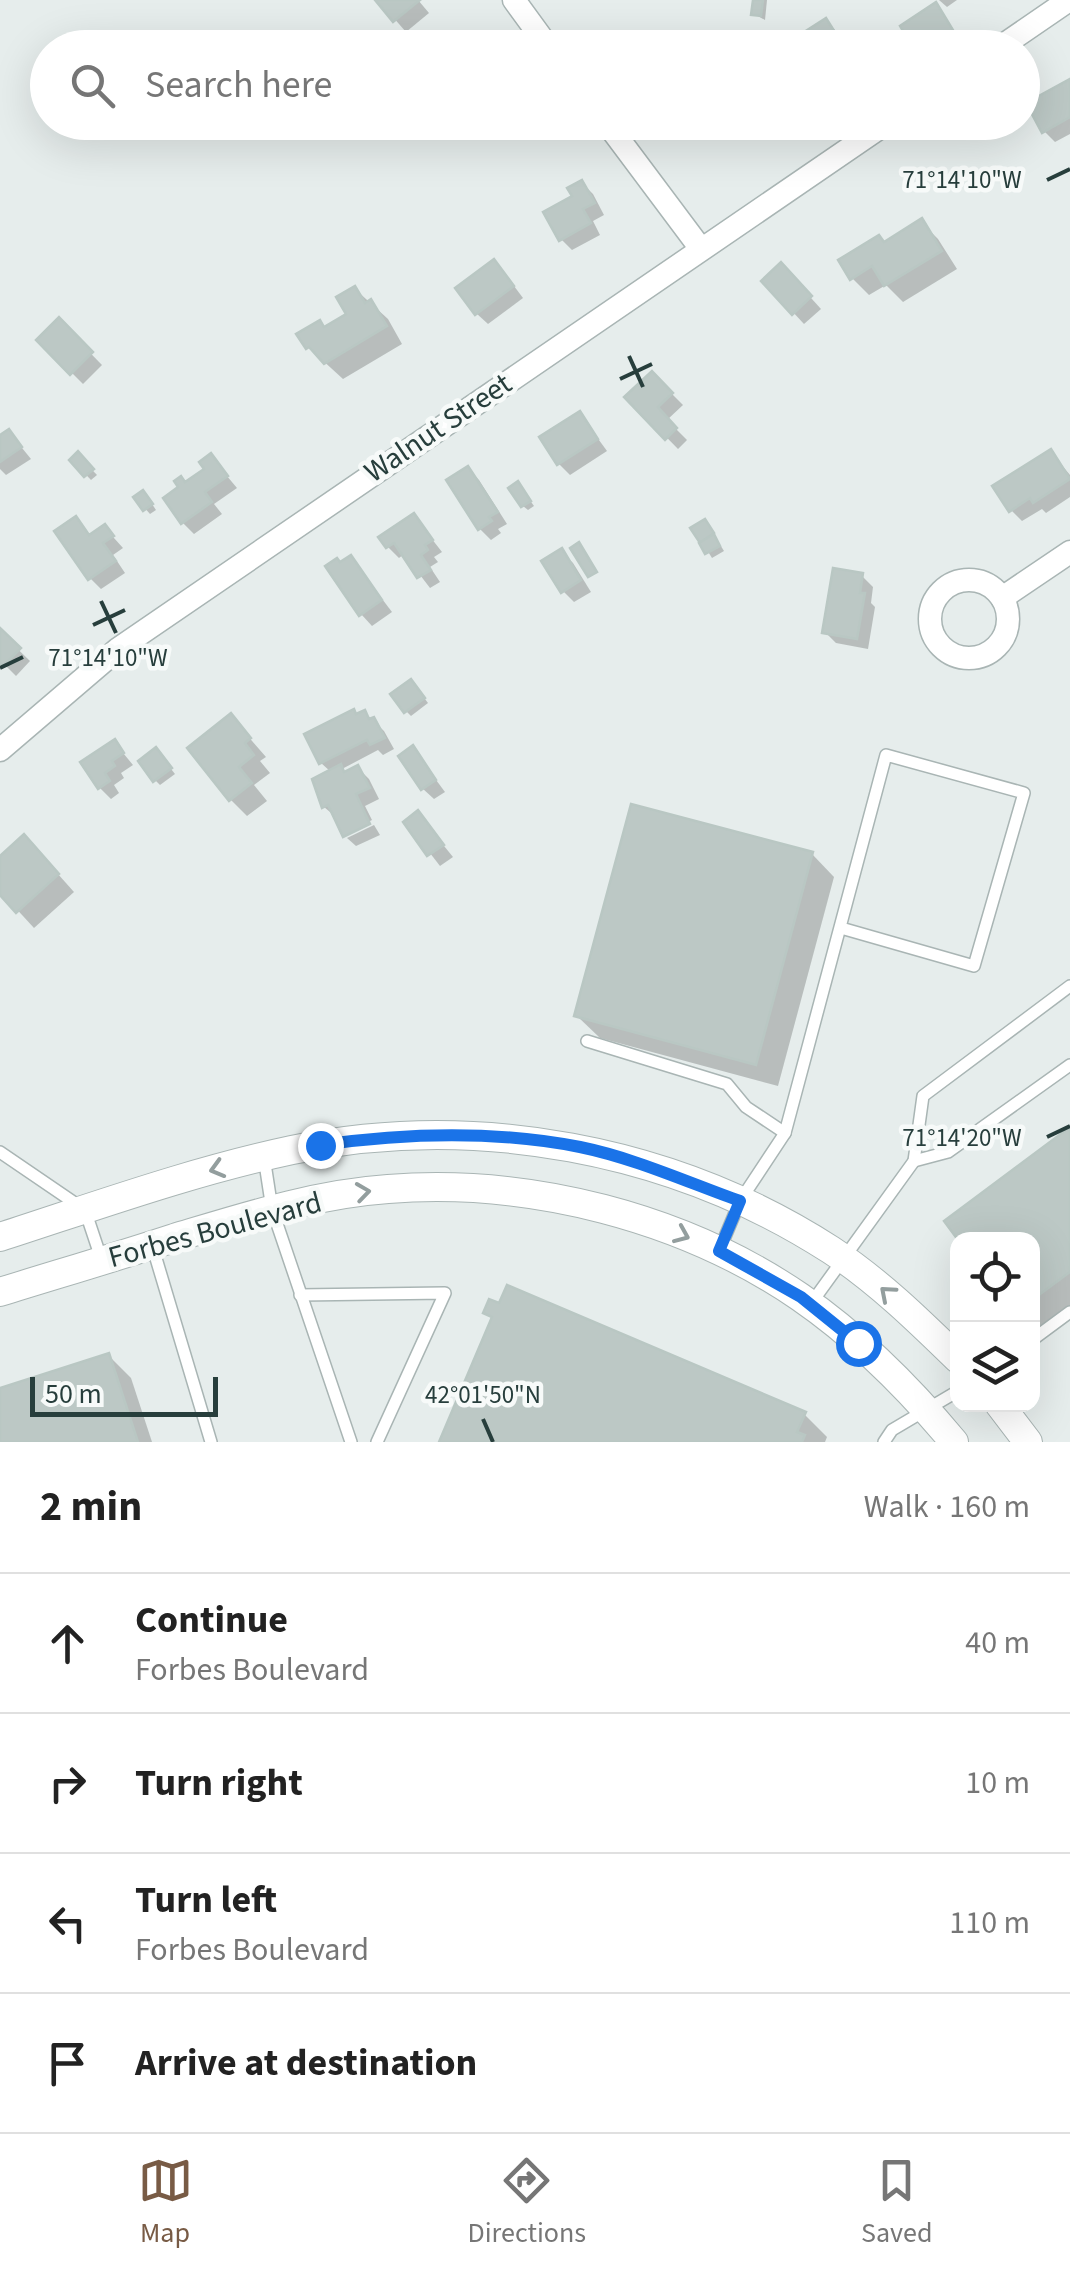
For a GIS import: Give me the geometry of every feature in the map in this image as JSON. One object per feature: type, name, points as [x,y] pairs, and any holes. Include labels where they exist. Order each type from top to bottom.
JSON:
[{"type":"street","points":[[514,0],[536,30]]},
{"type":"street","points":[[1025,30],[1069,0]]},
{"type":"street","points":[[619,140],[701,249]]},
{"type":"street","name":"Walnut Street","points":[[0,750],[118,648],[861,140]]},
{"type":"street","points":[[1002,598],[1070,552]]},
{"type":"street","name":"Forbes Boulevard","points":[[0,1237],[264,1157],[336,1143],[404,1136],[550,1142],[623,1158],[740,1201],[792,1226],[880,1286],[950,1352]]},
{"type":"street","name":"Forbes Boulevard","points":[[0,1292],[272,1208],[387,1189],[498,1192],[560,1200],[630,1217],[719,1251],[810,1304],[858,1343],[926,1408],[954,1442]]},
{"type":"street","points":[[1005,1412],[1028,1442]]},
{"type":"lane","points":[[719,1251],[740,1201],[785,1133],[886,755],[1024,793],[974,966],[841,928]]},
{"type":"lane","points":[[810,1304],[914,1161],[922,1096],[1070,986]]},
{"type":"lane","points":[[588,1041],[727,1084],[746,1108],[785,1133]]},
{"type":"lane","points":[[914,1161],[948,1152],[1070,1065]]},
{"type":"lane","points":[[0,1152],[85,1210],[102,1261]]},
{"type":"lane","points":[[264,1157],[272,1208],[351,1442]]},
{"type":"lane","points":[[152,1246],[211,1442]]},
{"type":"lane","points":[[300,1295],[445,1293],[378,1442]]},
{"type":"lane","points":[[1040,1334],[1070,1312]]},
{"type":"lane","points":[[884,1442],[892,1430],[950,1395]]},
{"type":"building","points":[[375,0],[420,0],[393,22]]},
{"type":"building","points":[[753,0],[763,0],[761,16],[751,15]]},
{"type":"building","points":[[936,2],[953,30],[902,30],[900,26]]},
{"type":"building","points":[[826,18],[834,30],[807,30]]},
{"type":"building","points":[[1070,79],[1070,117],[1042,133],[1040,129],[1040,95]]},
{"type":"building","points":[[582,180],[595,203],[583,209],[591,223],[559,241],[543,212],[572,196],[567,188]]},
{"type":"building","points":[[922,218],[942,251],[884,286],[872,266],[850,280],[838,260],[879,235],[884,242]]},
{"type":"building","points":[[494,259],[514,286],[475,315],[455,288]]},
{"type":"building","points":[[781,262],[812,296],[792,315],[761,281]]},
{"type":"building","points":[[355,286],[365,303],[371,299],[387,326],[324,364],[296,334],[320,320],[324,327],[346,314],[336,297]]},
{"type":"building","points":[[59,317],[93,352],[70,375],[36,340]]},
{"type":"building","points":[[652,371],[673,393],[658,407],[677,428],[665,440],[624,397]]},
{"type":"building","points":[[580,411],[598,439],[557,465],[539,437]]},
{"type":"building","points":[[9,429],[22,447],[0,462],[0,435]]},
{"type":"building","points":[[1051,449],[1070,479],[1033,503],[1030,498],[1009,512],[992,486]]},
{"type":"building","points":[[78,451],[94,469],[84,477],[69,460]]},
{"type":"building","points":[[211,453],[228,476],[205,492],[212,502],[181,524],[163,498],[178,487],[174,481],[181,476],[185,482],[204,469],[199,462]]},
{"type":"building","points":[[468,466],[498,512],[478,530],[446,480]]},
{"type":"building","points":[[518,481],[531,501],[521,507],[508,488]]},
{"type":"building","points":[[143,490],[153,504],[143,511],[133,497]]},
{"type":"building","points":[[414,513],[433,540],[425,545],[428,550],[421,555],[431,570],[417,578],[394,543],[386,548],[378,537]]},
{"type":"building","points":[[76,516],[89,535],[105,524],[114,536],[103,543],[116,561],[88,580],[54,531]]},
{"type":"building","points":[[705,519],[714,533],[700,543],[690,528]]},
{"type":"building","points":[[714,534],[720,546],[705,554],[699,543]]},
{"type":"building","points":[[579,542],[597,572],[588,577],[570,548]]},
{"type":"building","points":[[562,548],[581,580],[561,593],[541,561]]},
{"type":"building","points":[[351,555],[382,600],[359,616],[325,566]]},
{"type":"building","points":[[833,568],[863,573],[860,593],[865,593],[857,639],[822,633]]},
{"type":"building","points":[[0,628],[21,648],[3,666],[0,663]]},
{"type":"building","points":[[411,679],[425,698],[404,713],[390,694]]},
{"type":"building","points":[[354,709],[356,714],[365,710],[369,719],[374,717],[385,738],[370,745],[367,740],[319,764],[304,734]]},
{"type":"building","points":[[231,713],[251,738],[245,743],[254,755],[239,767],[252,783],[229,801],[187,748]]},
{"type":"building","points":[[115,739],[124,753],[112,761],[115,766],[105,773],[110,781],[98,789],[80,762]]},
{"type":"building","points":[[413,745],[436,780],[421,790],[398,756]]},
{"type":"building","points":[[156,747],[172,768],[153,782],[138,761]]},
{"type":"building","points":[[341,764],[344,772],[358,765],[370,788],[356,794],[370,824],[343,837],[328,805],[322,808],[312,779]]},
{"type":"building","points":[[631,804],[813,852],[756,1065],[574,1016]]},
{"type":"building","points":[[418,810],[444,845],[427,856],[403,822]]},
{"type":"building","points":[[24,834],[59,874],[16,913],[0,895],[0,856]]},
{"type":"building","points":[[1070,1127],[1070,1272],[1040,1294],[1040,1232],[952,1232],[944,1221]]},
{"type":"building","points":[[507,1285],[806,1412],[797,1432],[805,1435],[802,1442],[439,1442],[492,1317],[483,1313],[489,1299],[499,1303]]},
{"type":"building","points":[[109,1353],[138,1442],[0,1442],[0,1388]]},
{"type":"route","points":[[320,1145],[404,1136],[550,1142],[623,1158],[740,1201],[719,1251],[801,1297],[858,1343]]}]
